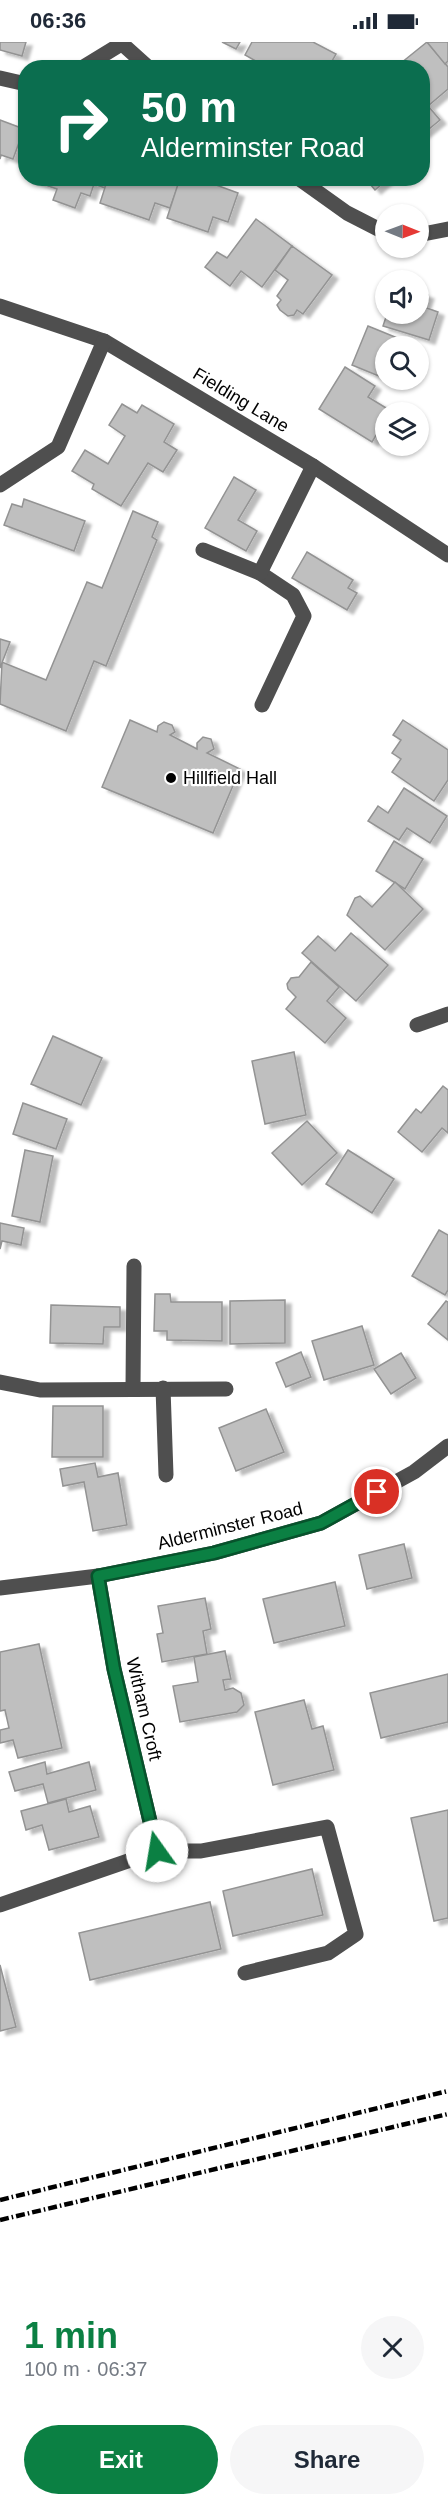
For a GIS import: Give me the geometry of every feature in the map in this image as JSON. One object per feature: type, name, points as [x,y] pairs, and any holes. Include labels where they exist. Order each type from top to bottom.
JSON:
[{"type":"street","points":[[94,60],[120,43],[140,60]]},
{"type":"street","points":[[0,78],[18,82]]},
{"type":"street","points":[[309,186],[347,213],[375,227]]},
{"type":"street","points":[[429,233],[448,229]]},
{"type":"street","name":"Fielding Lane","points":[[0,306],[104,341],[313,466],[448,555]]},
{"type":"street","points":[[0,484],[58,447],[104,341]]},
{"type":"street","points":[[260,573],[313,466]]},
{"type":"street","points":[[203,550],[260,573],[293,595],[304,616],[262,705]]},
{"type":"street","points":[[417,1025],[448,1014]]},
{"type":"street","points":[[133,1388],[134,1266]]},
{"type":"street","points":[[0,1382],[40,1390],[226,1389]]},
{"type":"street","points":[[163,1388],[166,1475]]},
{"type":"street","name":"Alderminster Road","points":[[0,1588],[98,1576],[214,1553],[321,1523],[414,1472],[448,1446]]},
{"type":"street","name":"Witham Croft","points":[[98,1576],[114,1669],[157,1851]]},
{"type":"street","points":[[0,1905],[157,1851],[201,1851],[327,1827],[356,1934],[328,1953],[245,1973]]},
{"type":"building","points":[[0,42],[26,42],[22,56],[0,50]]},
{"type":"building","points":[[222,42],[240,42],[236,49]]},
{"type":"building","points":[[252,42],[313,42],[336,54],[333,60],[254,60],[245,55]]},
{"type":"building","points":[[427,42],[448,67],[448,89],[430,104],[430,60],[405,60]]},
{"type":"building","points":[[427,42],[448,42],[448,61],[445,64]]},
{"type":"building","points":[[430,108],[440,120],[430,128]]},
{"type":"building","points":[[0,120],[18,127],[18,145],[13,159],[1,155],[0,159]]},
{"type":"building","points":[[48,186],[93,186],[90,196],[81,193],[75,208],[53,200],[57,189]]},
{"type":"building","points":[[105,186],[178,186],[170,208],[155,203],[149,220],[100,203]]},
{"type":"building","points":[[177,186],[219,186],[238,193],[228,222],[213,217],[208,232],[167,218]]},
{"type":"building","points":[[256,219],[292,246],[262,287],[241,271],[230,286],[205,267],[217,252],[227,258]]},
{"type":"building","points":[[292,246],[332,275],[303,314],[297,310],[294,315],[288,316],[277,305],[281,300],[277,296],[288,280],[275,270]]},
{"type":"building","points":[[429,309],[438,312],[429,340],[429,336],[416,336],[383,326],[384,324],[429,324]]},
{"type":"building","points":[[368,326],[392,336],[375,336],[375,374],[352,365]]},
{"type":"building","points":[[345,367],[375,386],[368,397],[376,402],[375,437],[372,442],[319,409]]},
{"type":"building","points":[[122,404],[137,413],[142,405],[174,424],[164,442],[177,450],[163,472],[148,463],[121,506],[92,489],[94,484],[72,471],[85,450],[108,464],[125,436],[109,425]]},
{"type":"building","points":[[234,477],[256,490],[238,520],[257,531],[246,551],[205,528]]},
{"type":"building","points":[[24,499],[85,521],[74,551],[4,525],[12,504],[22,507]]},
{"type":"building","points":[[133,511],[158,522],[152,537],[157,540],[106,666],[94,661],[66,731],[0,704],[2,662],[46,680],[87,582],[102,588]]},
{"type":"building","points":[[307,552],[353,580],[348,588],[357,593],[347,610],[292,578]]},
{"type":"building","points":[[0,639],[10,642],[0,668]]},
{"type":"building","name":"Hillfield Hall","points":[[130,720],[157,732],[158,726],[164,722],[172,725],[175,732],[170,735],[197,749],[197,743],[203,737],[211,739],[214,749],[207,753],[240,769],[213,833],[102,787]]},
{"type":"building","points":[[403,720],[448,750],[448,780],[434,801],[392,772],[401,759],[392,753],[401,740],[393,735]]},
{"type":"building","points":[[404,788],[447,816],[430,843],[407,828],[399,840],[368,821],[378,806],[388,813]]},
{"type":"building","points":[[394,841],[423,859],[405,889],[376,871]]},
{"type":"building","points":[[395,882],[423,909],[385,950],[347,915],[355,898],[360,896],[372,907]]},
{"type":"building","points":[[351,933],[388,965],[356,1001],[302,953],[318,936],[335,951]]},
{"type":"building","points":[[311,962],[339,987],[327,1001],[346,1018],[325,1043],[286,1009],[296,997],[288,989],[287,984],[291,978],[299,977]]},
{"type":"building","points":[[53,1036],[102,1058],[81,1105],[31,1084]]},
{"type":"building","points":[[294,1052],[306,1115],[265,1124],[252,1061]]},
{"type":"building","points":[[443,1086],[448,1090],[448,1133],[442,1128],[422,1152],[398,1132],[416,1109],[421,1113]]},
{"type":"building","points":[[23,1103],[67,1119],[56,1149],[13,1134]]},
{"type":"building","points":[[307,1121],[337,1153],[302,1185],[272,1153]]},
{"type":"building","points":[[25,1150],[53,1156],[40,1222],[12,1216]]},
{"type":"building","points":[[348,1150],[394,1179],[372,1213],[326,1184]]},
{"type":"building","points":[[0,1223],[24,1228],[21,1245],[2,1241],[0,1249]]},
{"type":"building","points":[[439,1230],[448,1235],[448,1290],[445,1295],[412,1276]]},
{"type":"building","points":[[155,1294],[170,1294],[171,1302],[222,1302],[222,1341],[167,1340],[167,1331],[154,1331]]},
{"type":"building","points":[[285,1300],[285,1343],[230,1344],[230,1301]]},
{"type":"building","points":[[446,1301],[448,1302],[448,1340],[428,1324]]},
{"type":"building","points":[[51,1305],[120,1307],[120,1327],[104,1327],[103,1344],[50,1343]]},
{"type":"building","points":[[362,1326],[374,1365],[324,1380],[312,1341]]},
{"type":"building","points":[[301,1352],[311,1377],[286,1387],[276,1363]]},
{"type":"building","points":[[401,1353],[416,1378],[391,1394],[374,1369]]},
{"type":"building","points":[[53,1406],[103,1406],[103,1457],[52,1457]]},
{"type":"building","points":[[266,1409],[284,1452],[236,1471],[219,1428]]},
{"type":"building","points":[[95,1463],[98,1477],[118,1473],[127,1525],[93,1531],[84,1482],[63,1486],[60,1469]]},
{"type":"building","points":[[404,1544],[412,1578],[367,1589],[359,1555]]},
{"type":"building","points":[[335,1582],[345,1626],[274,1643],[263,1599]]},
{"type":"building","points":[[205,1598],[211,1629],[203,1631],[207,1654],[162,1662],[157,1634],[163,1633],[158,1606]]},
{"type":"building","points":[[39,1644],[62,1748],[18,1758],[13,1740],[0,1743],[0,1730],[9,1728],[5,1710],[0,1711],[0,1652]]},
{"type":"building","points":[[225,1651],[231,1679],[223,1680],[225,1690],[233,1688],[241,1693],[244,1705],[237,1712],[180,1722],[173,1686],[198,1682],[194,1657]]},
{"type":"building","points":[[448,1674],[448,1722],[381,1738],[370,1693]]},
{"type":"building","points":[[304,1700],[312,1729],[323,1726],[334,1770],[273,1785],[255,1712]]},
{"type":"building","points":[[45,1762],[47,1774],[89,1762],[96,1790],[48,1803],[43,1784],[15,1791],[9,1772]]},
{"type":"building","points":[[66,1799],[69,1812],[90,1806],[99,1837],[49,1850],[42,1825],[26,1830],[21,1811]]},
{"type":"building","points":[[448,1810],[448,1918],[434,1921],[411,1818]]},
{"type":"building","points":[[312,1869],[323,1915],[233,1936],[223,1891]]},
{"type":"building","points":[[210,1902],[221,1949],[90,1980],[79,1933]]},
{"type":"building","points":[[0,1965],[16,2027],[0,2031]]},
{"type":"railway","points":[[0,2200],[448,2091]]},
{"type":"railway","points":[[0,2220],[448,2114]]},
{"type":"place","name":"Hillfield Hall","points":[[171,778]]},
{"type":"route","points":[[157,1851],[114,1669],[98,1576],[214,1553],[321,1523],[377,1492]]}]
